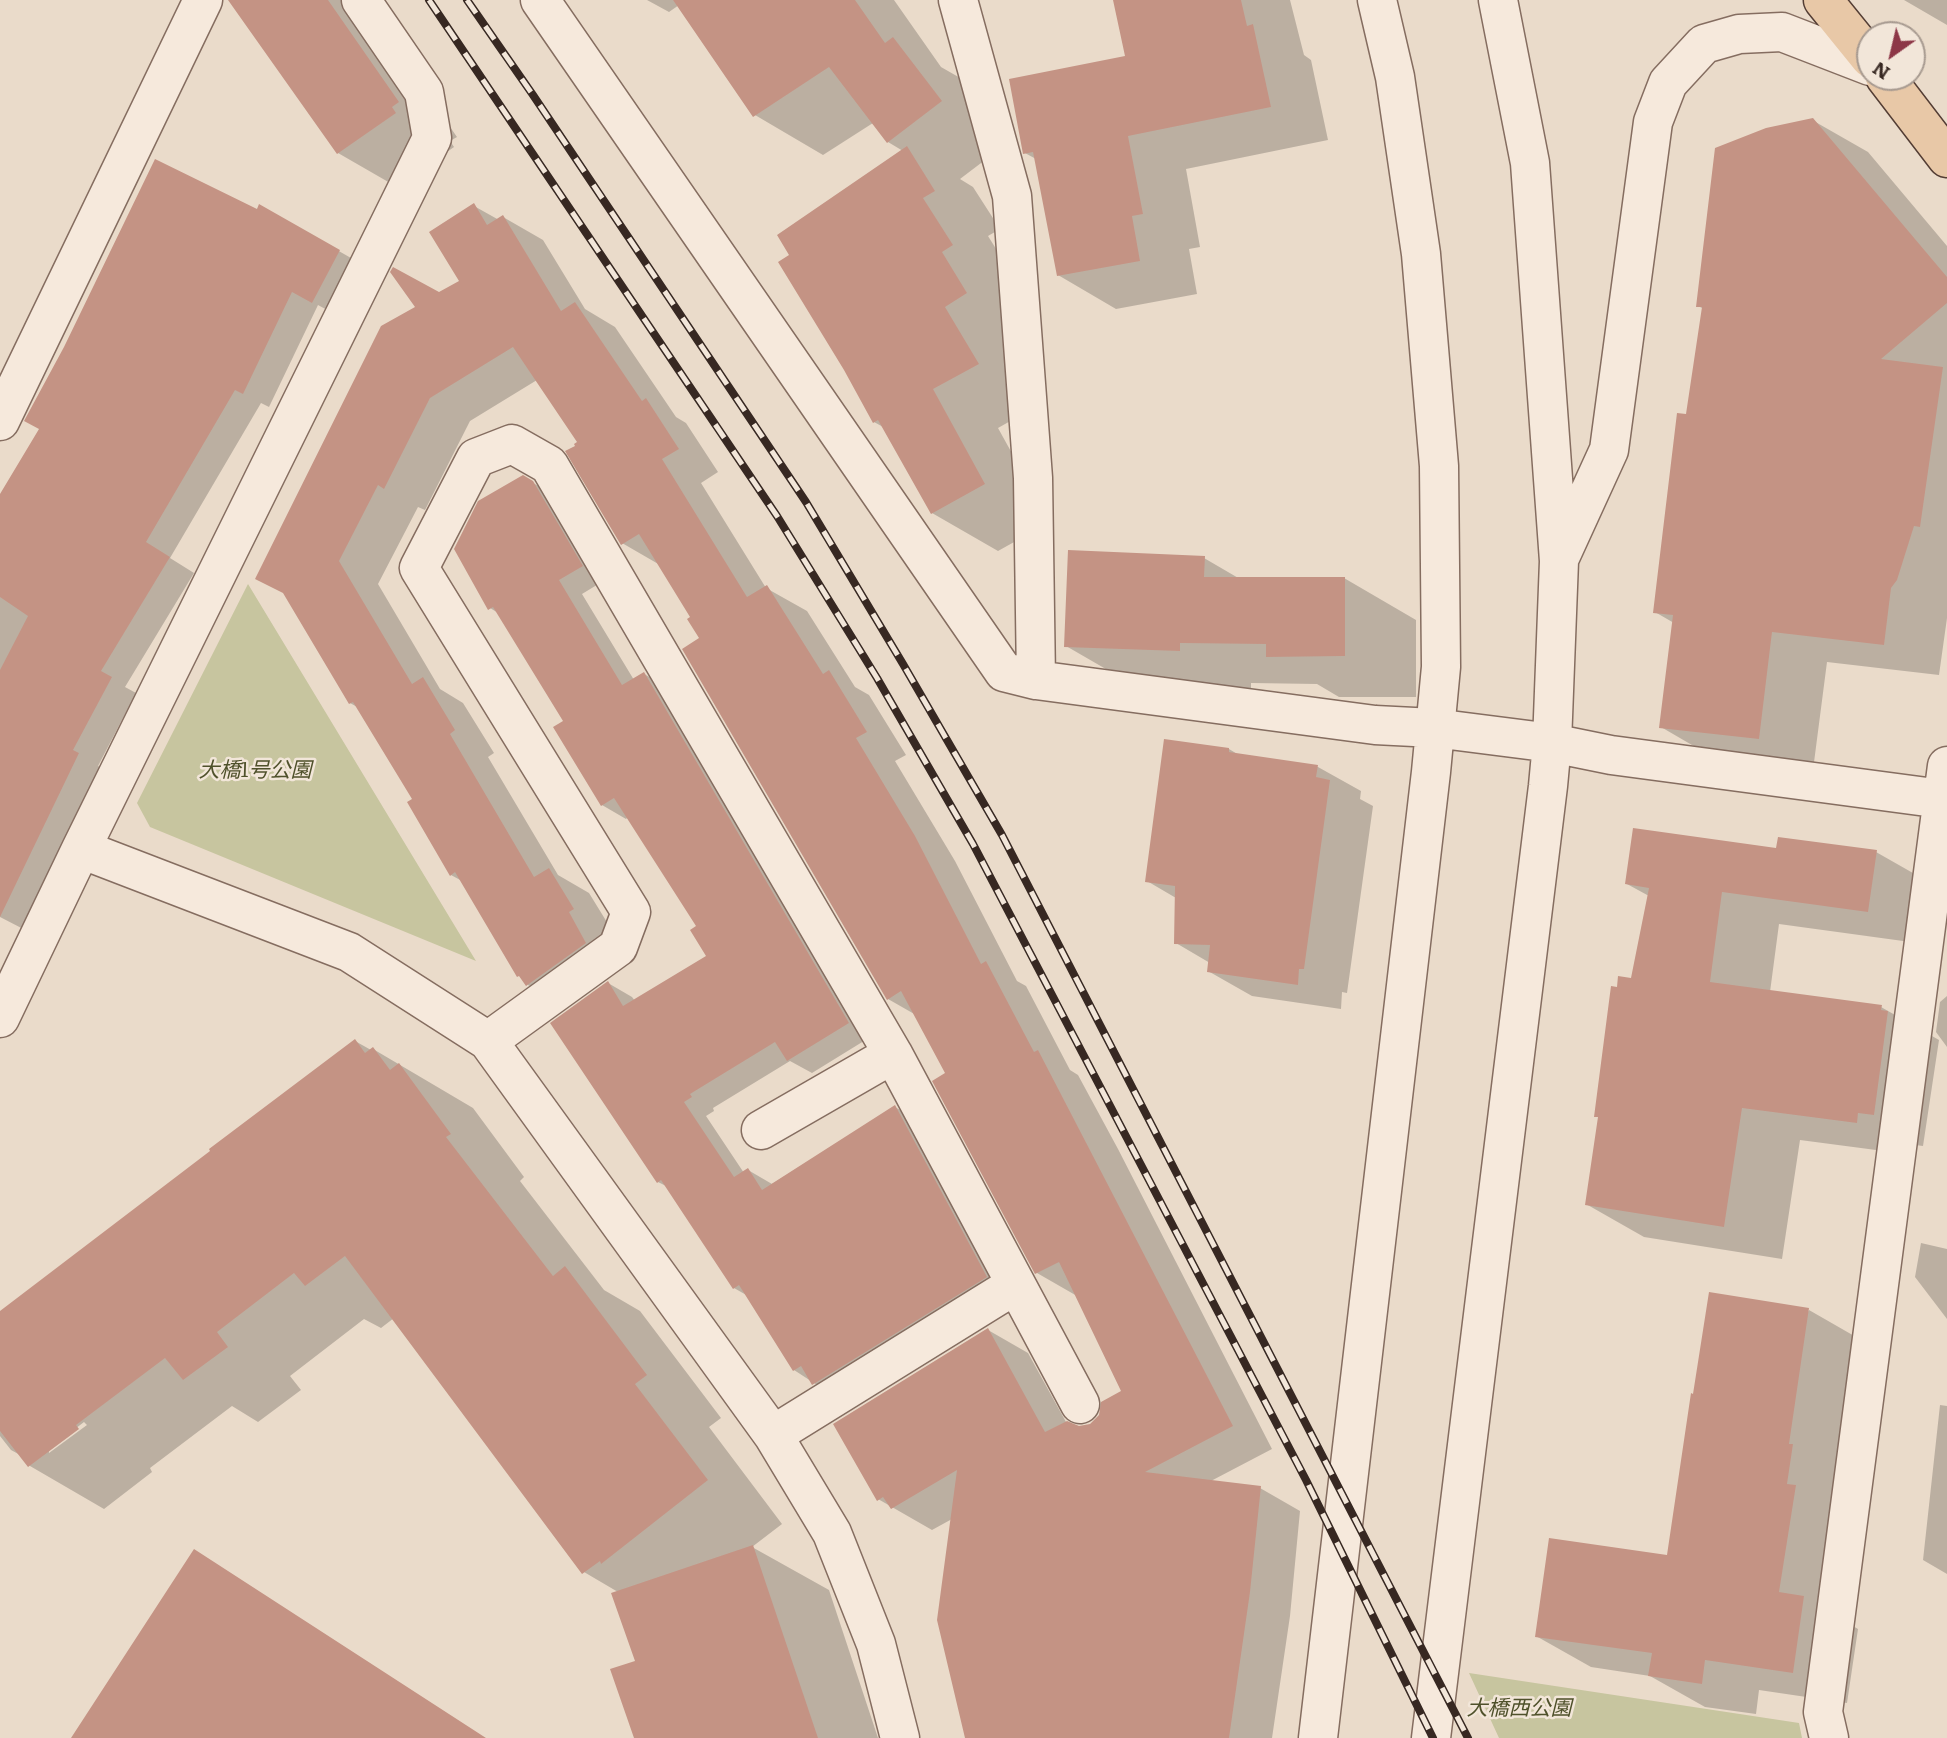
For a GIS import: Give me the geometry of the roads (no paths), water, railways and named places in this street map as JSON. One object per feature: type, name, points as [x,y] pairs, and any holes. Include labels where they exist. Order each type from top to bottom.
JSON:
[{"type":"main road","points":[[1823,0],[1856,41]]},
{"type":"main road","points":[[1896,91],[1947,158]]},
{"type":"street","points":[[0,421],[203,0]]},
{"type":"street","points":[[0,1018],[432,138],[424,92],[361,0]]},
{"type":"street","points":[[540,0],[1004,672],[1036,680],[1375,725],[1434,728],[1552,743],[1611,755],[1945,790],[1823,1712],[1829,1738]]},
{"type":"street","points":[[958,0],[1012,196],[1033,478],[1036,680]]},
{"type":"street","points":[[1318,1738],[1441,667],[1439,466],[1421,254],[1395,77],[1377,0]]},
{"type":"street","points":[[1431,1738],[1552,743],[1559,561],[1530,163],[1497,0]]},
{"type":"street","points":[[1559,561],[1609,450],[1653,122],[1668,83],[1704,44],[1739,34],[1783,32],[1856,61]]},
{"type":"street","points":[[488,1041],[618,947],[631,912],[419,568],[476,458],[512,444],[549,465],[893,1054],[1080,1404]]},
{"type":"street","points":[[81,849],[349,952],[488,1041],[773,1435],[832,1532],[876,1644],[900,1738]]},
{"type":"street","points":[[761,1129],[893,1054]]},
{"type":"street","points":[[773,1435],[1015,1285]]},
{"type":"railway","points":[[429,0],[777,516],[877,678],[973,844],[1306,1480],[1433,1738]]},
{"type":"railway","points":[[467,0],[806,502],[1002,835],[1468,1738]]},
{"type":"park label","name":"大橋1号公園","points":[[255,771]]},
{"type":"park label","name":"大橋西公園","points":[[1519,1709]]}]
